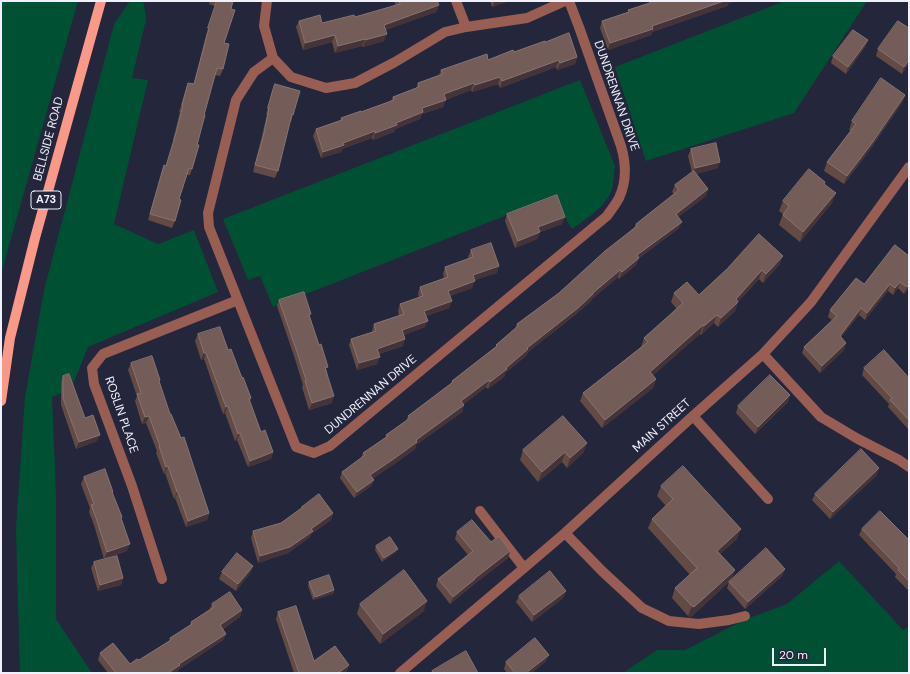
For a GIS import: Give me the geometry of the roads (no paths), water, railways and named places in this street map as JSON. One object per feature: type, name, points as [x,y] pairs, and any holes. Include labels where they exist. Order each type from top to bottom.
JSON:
[{"type":"main road","name":"BELLSIDE ROAD","points":[[1,401],[10,338],[35,238],[100,1]]},
{"type":"street","points":[[267,1],[264,26],[273,58],[291,77],[326,88],[355,83],[362,80],[445,32],[466,27],[527,18],[565,1]]},
{"type":"street","points":[[456,1],[466,27]]},
{"type":"street","name":"DUNDRENNAN DRIVE","points":[[273,58],[254,72],[236,100],[208,213],[209,227],[296,447],[314,453],[330,446],[607,216],[620,197],[625,178],[624,159],[621,146],[569,1]]},
{"type":"street","name":"MAIN STREET","points":[[400,673],[565,533],[762,354],[811,302],[909,167]]},
{"type":"street","name":"ROSLIN PLACE","points":[[162,579],[132,486],[94,384],[92,368],[103,354],[238,300]]},
{"type":"street","points":[[762,354],[821,417],[858,439],[900,460],[909,468]]},
{"type":"street","points":[[693,416],[768,499]]},
{"type":"street","points":[[480,511],[524,568]]},
{"type":"street","points":[[565,533],[602,571],[642,608],[669,621],[699,624],[745,616]]}]
